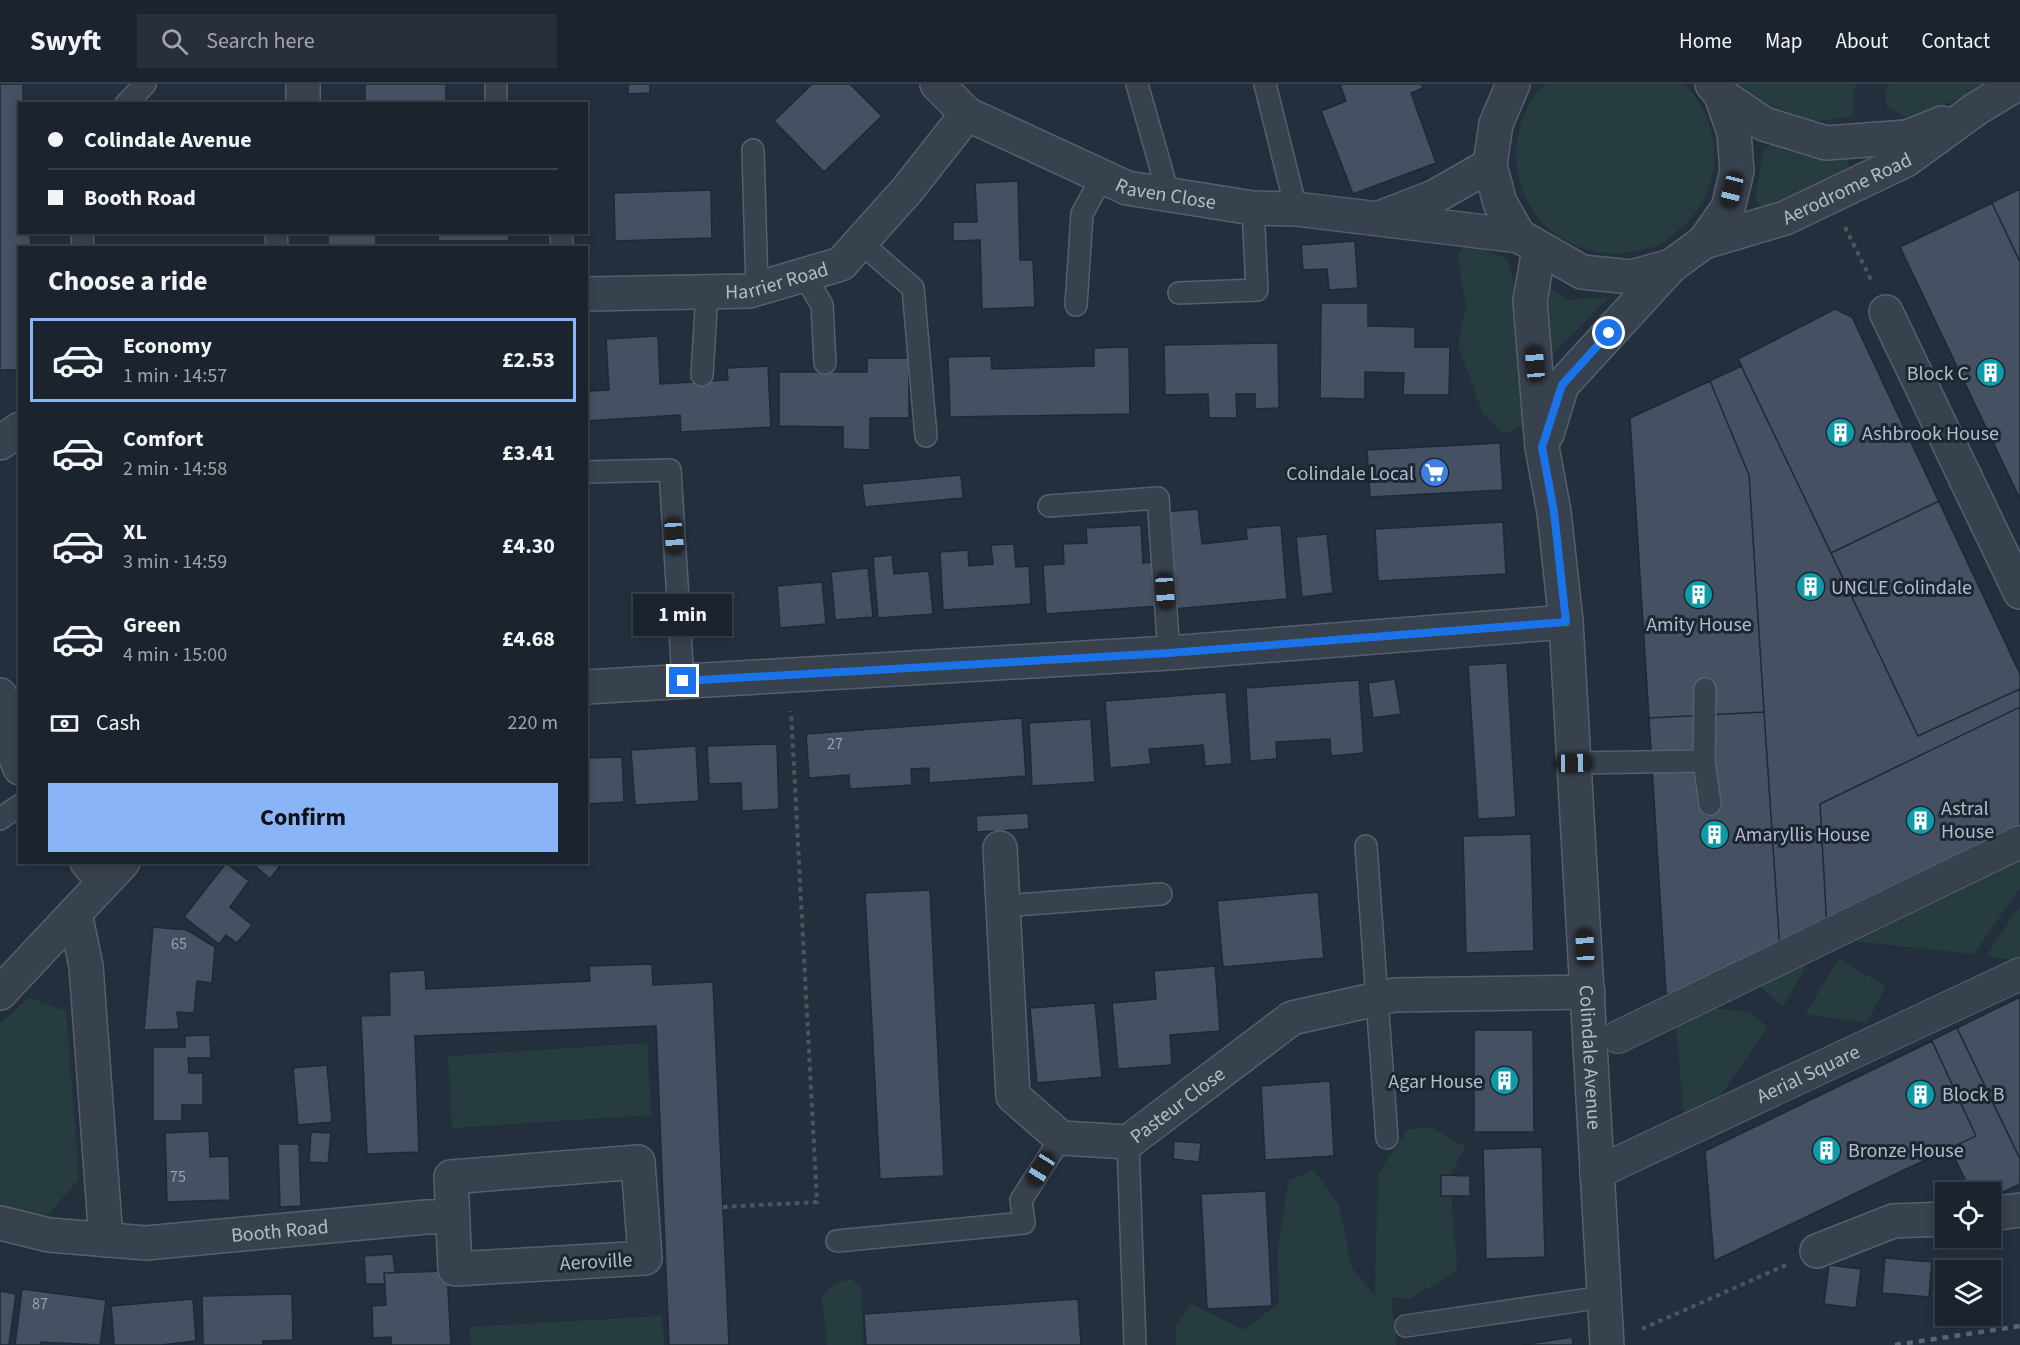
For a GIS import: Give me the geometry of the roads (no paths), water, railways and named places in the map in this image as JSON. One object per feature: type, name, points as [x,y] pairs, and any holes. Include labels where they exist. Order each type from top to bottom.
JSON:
[{"type":"street","points":[[303,84],[303,102]]},
{"type":"street","points":[[1513,84],[1496,124],[1490,165],[1500,204],[1529,242],[1582,272],[1631,278],[1671,266],[1704,242],[1728,208],[1737,171],[1734,133],[1717,90]]},
{"type":"street","name":"Aerodrome Road","points":[[1704,242],[1785,218],[1906,160],[1976,109],[2017,84]]},
{"type":"street","name":"Aerodrome Road","points":[[1717,90],[1764,124],[1826,143],[1907,136],[1976,109]]},
{"type":"street","name":"Raven Close","points":[[951,94],[1102,177],[1127,188],[1253,208],[1296,209],[1380,218],[1529,242]]},
{"type":"street","name":"Harrier Road","points":[[588,294],[757,289],[841,264],[908,189],[951,94]]},
{"type":"street","name":"Raven Close","points":[[1380,218],[1434,197],[1490,165]]},
{"type":"street","name":"Colindale Avenue","points":[[1529,242],[1530,301],[1542,447],[1554,512],[1566,622],[1603,1297],[1620,1339]]},
{"type":"street","name":"Colindale Avenue","points":[[1542,447],[1562,385],[1671,266]]},
{"type":"street","points":[[1887,312],[2020,592]]},
{"type":"street","points":[[0,443],[18,430]]},
{"type":"street","points":[[588,687],[1169,653],[1566,622]]},
{"type":"street","points":[[0,695],[5,731],[18,763]]},
{"type":"street","points":[[1618,1037],[2020,842]]},
{"type":"street","points":[[1000,848],[1013,1096],[1061,1138]]},
{"type":"street","points":[[0,993],[75,913],[105,869]]},
{"type":"street","points":[[75,913],[86,966],[106,1240]]},
{"type":"street","name":"Aerial Square","points":[[1596,1173],[2020,974]]},
{"type":"street","name":"Pasteur Close","points":[[1061,1138],[1128,1142],[1292,1018],[1394,995],[1588,992]]},
{"type":"street","name":"Aeroville","points":[[638,1162],[645,1258],[455,1269],[453,1217],[451,1177],[638,1162]]},
{"type":"street","points":[[2001,1213],[2020,1210]]},
{"type":"street","name":"Booth Road","points":[[0,1223],[49,1235],[146,1243],[426,1217],[453,1217]]},
{"type":"street","points":[[1817,1251],[1893,1221],[1935,1219]]},
{"type":"lane","points":[[128,102],[145,84]]},
{"type":"lane","points":[[496,84],[496,102]]},
{"type":"lane","points":[[1137,84],[1168,193]]},
{"type":"lane","points":[[1264,84],[1296,209]]},
{"type":"lane","points":[[753,150],[757,289]]},
{"type":"lane","points":[[1076,305],[1082,214],[1102,177]]},
{"type":"lane","points":[[1179,293],[1257,290],[1253,208]]},
{"type":"lane","points":[[860,242],[913,288],[926,436]]},
{"type":"lane","points":[[804,275],[822,305],[825,363]]},
{"type":"lane","points":[[702,375],[707,292]]},
{"type":"lane","points":[[588,472],[670,470],[683,681]]},
{"type":"lane","points":[[1049,506],[1158,498],[1169,653]]},
{"type":"lane","points":[[1705,689],[1704,761],[1710,804]]},
{"type":"lane","points":[[1574,763],[1704,761]]},
{"type":"lane","points":[[0,819],[18,806]]},
{"type":"lane","points":[[1366,846],[1387,1138]]},
{"type":"lane","points":[[1003,906],[1161,894]]},
{"type":"lane","points":[[837,1241],[1024,1223],[1021,1200],[1061,1138]]},
{"type":"lane","points":[[1128,1142],[1135,1345]]},
{"type":"lane","points":[[1406,1326],[1603,1297]]},
{"type":"railway","points":[[1895,1345],[2020,1326]]},
{"type":"place","name":"Block C","points":[[1990,373]]},
{"type":"place","name":"Ashbrook House","points":[[1841,433]]},
{"type":"place","name":"Colindale Local","points":[[1435,473]]},
{"type":"place","name":"UNCLE Colindale","points":[[1810,587]]},
{"type":"place","name":"Amity House","points":[[1699,594]]},
{"type":"place","name":"Astral House","points":[[1920,820]]},
{"type":"place","name":"Amaryllis House","points":[[1714,834]]},
{"type":"place","name":"Agar House","points":[[1504,1081]]},
{"type":"place","name":"Block B","points":[[1921,1094]]},
{"type":"place","name":"Bronze House","points":[[1827,1150]]}]
